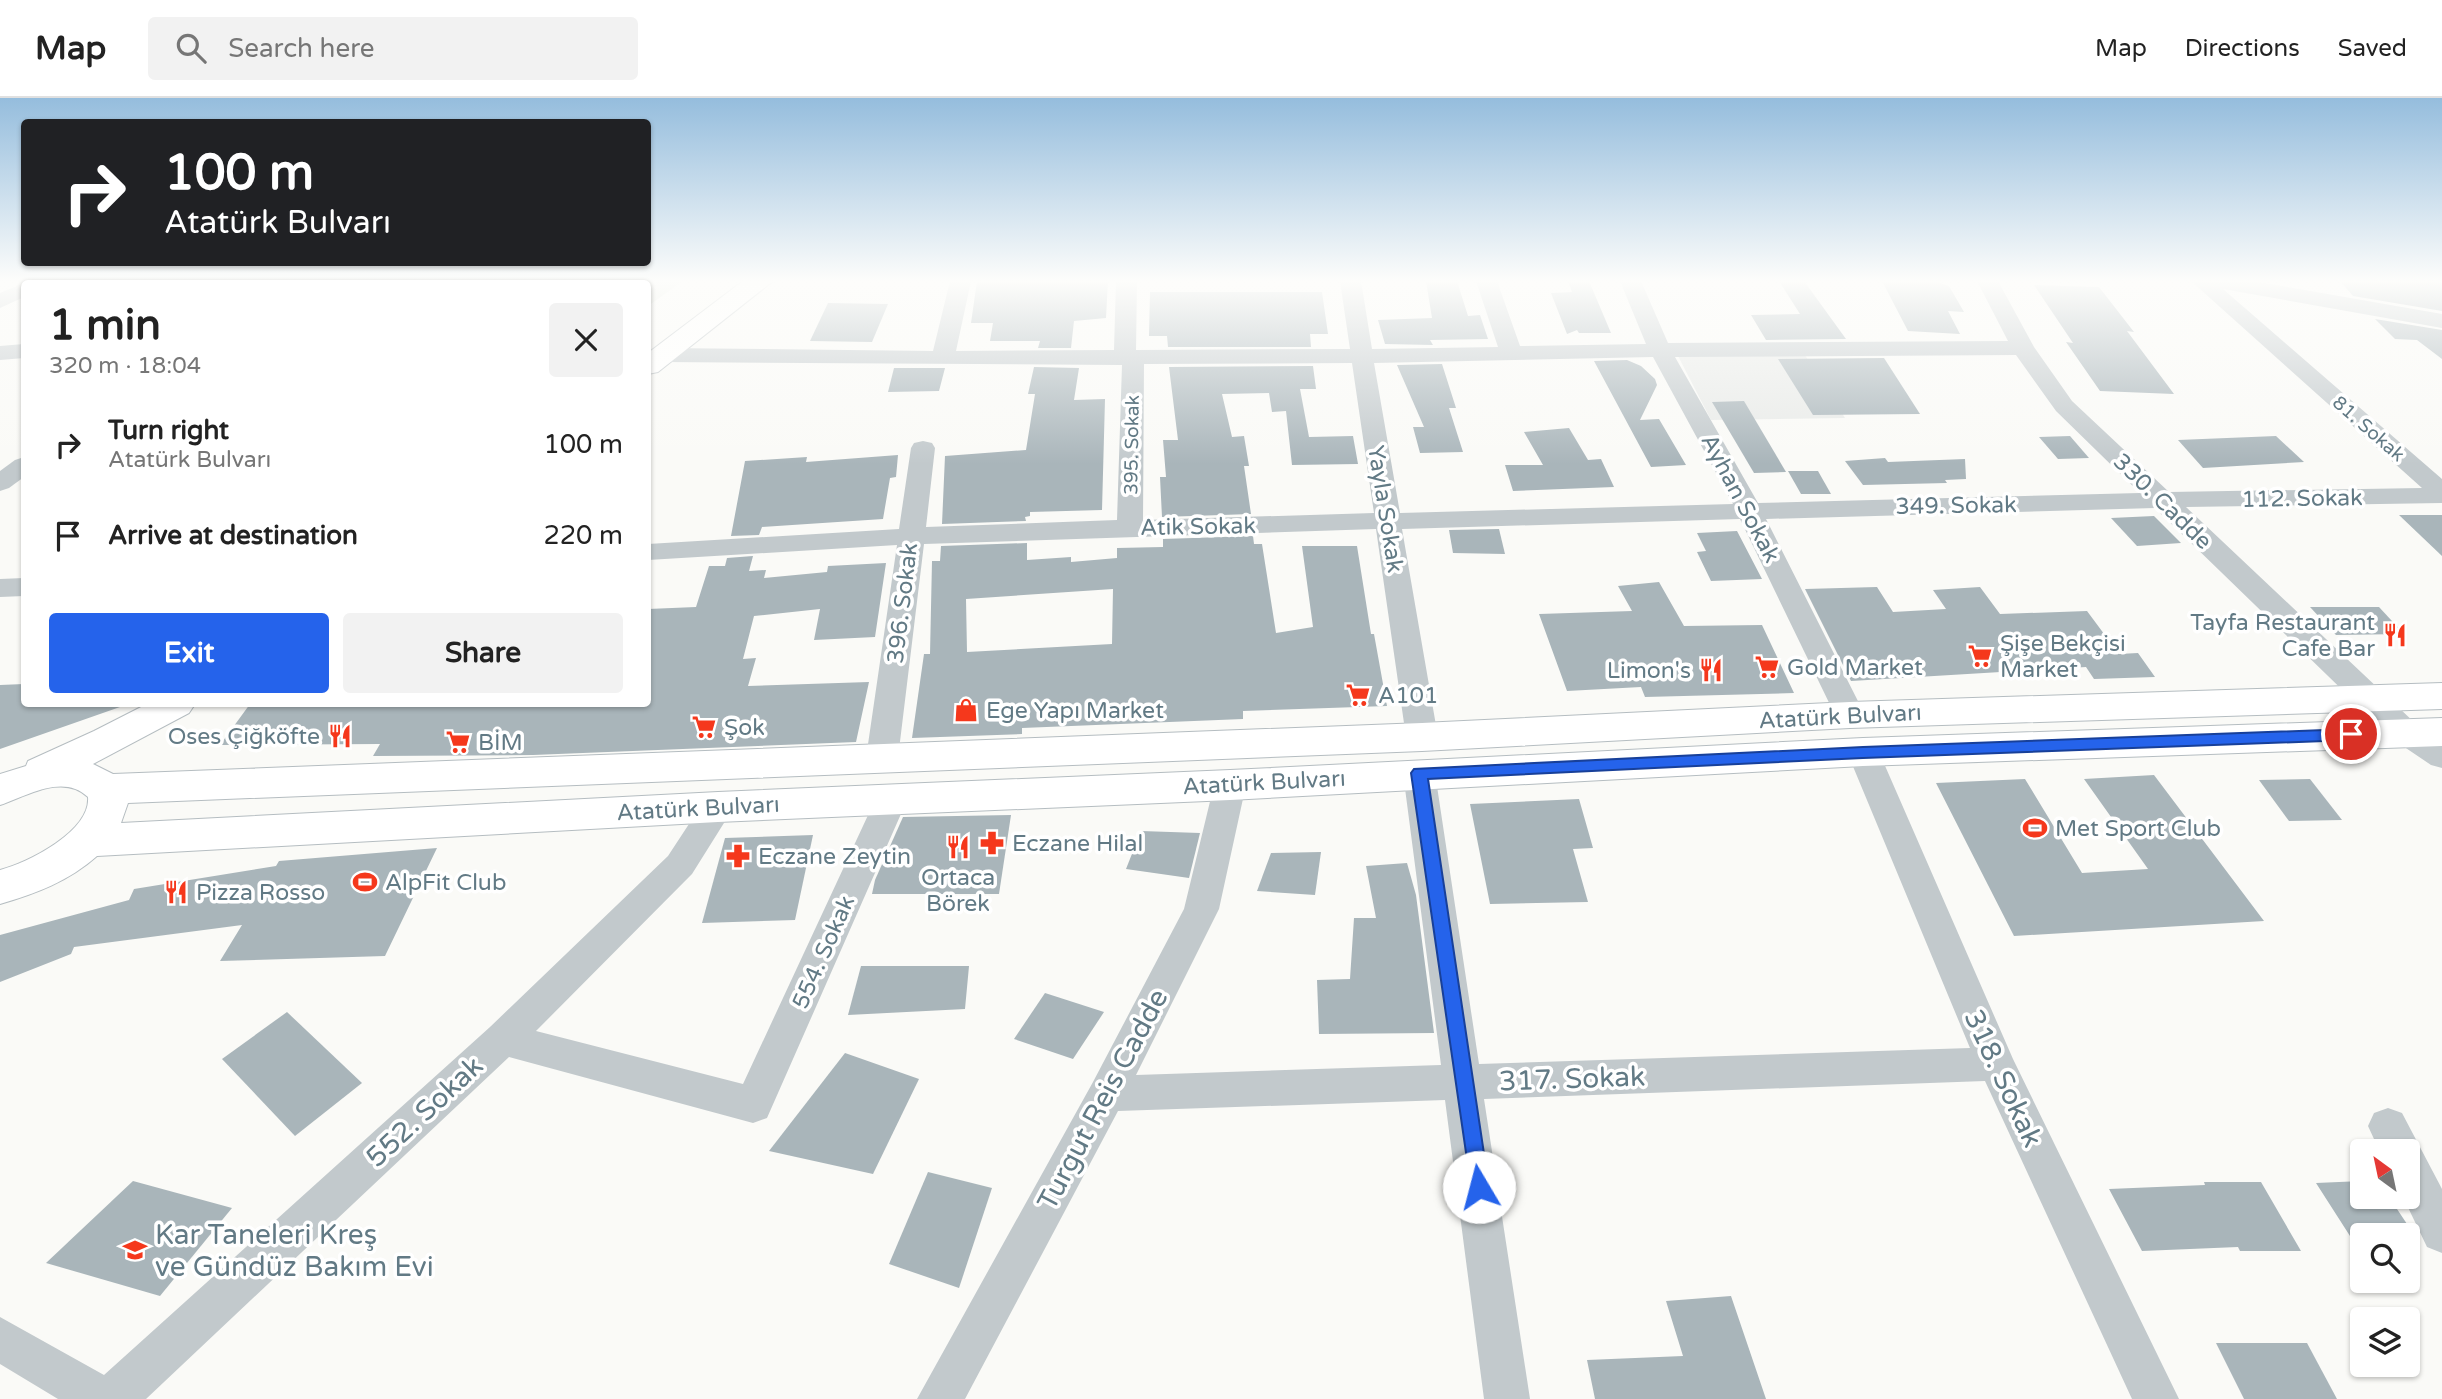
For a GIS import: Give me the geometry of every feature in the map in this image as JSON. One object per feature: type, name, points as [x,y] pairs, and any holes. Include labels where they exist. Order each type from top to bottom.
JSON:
[{"type":"main road","points":[[655,360],[679,342]]},
{"type":"main road","name":"Atatürk Bulvarı","points":[[87,841],[892,798],[1230,785],[1421,755],[1850,715],[2442,696]]},
{"type":"main road","points":[[6,786],[108,741],[170,707]]},
{"type":"main road","points":[[106,789],[187,707]]},
{"type":"main road","name":"Atatürk Bulvarı","points":[[106,789],[882,758],[1863,752],[2423,732]]},
{"type":"main road","points":[[0,887],[34,876],[63,860],[87,841],[103,822],[109,804],[106,789],[93,778],[73,773],[47,774],[6,786]]},
{"type":"street","points":[[943,358],[947,342]]},
{"type":"street","name":"395. Sokak","points":[[1125,342],[1125,355],[1133,363],[1130,528]]},
{"type":"street","name":"Yayla Sokak","points":[[1361,342],[1421,755],[1507,1399]]},
{"type":"street","points":[[1507,342],[1511,352]]},
{"type":"street","name":"Ayhan Sokak","points":[[1656,342],[1749,510],[1850,715]]},
{"type":"street","name":"330. Cadde","points":[[2020,342],[2064,406],[2368,697],[2423,732],[2442,757]]},
{"type":"street","name":"81. Sokak","points":[[2270,342],[2442,494]]},
{"type":"street","points":[[655,360],[1125,355],[1364,356],[1660,350],[2023,348]]},
{"type":"street","points":[[0,353],[21,351]]},
{"type":"street","name":"396. Sokak","points":[[882,758],[923,448]]},
{"type":"street","points":[[0,483],[21,467]]},
{"type":"street","name":"112. Sokak","points":[[2163,500],[2442,494]]},
{"type":"street","name":"349. Sokak","points":[[1749,510],[2163,500]]},
{"type":"street","name":"Atik Sokak","points":[[651,552],[910,536],[1749,510]]},
{"type":"street","points":[[0,588],[21,587]]},
{"type":"street","name":"318. Sokak","points":[[1863,752],[1996,1064],[2156,1399]]},
{"type":"street","name":"Turgut Reis Cadde","points":[[940,1399],[1107,1094],[1201,909],[1230,785]]},
{"type":"street","name":"554. Sokak","points":[[503,1039],[753,1105],[892,798]]},
{"type":"street","name":"552. Sokak","points":[[113,1399],[503,1039],[680,865],[718,807]]},
{"type":"street","name":"317. Sokak","points":[[1107,1094],[1996,1064]]},
{"type":"street","points":[[2420,1189],[2442,1232]]},
{"type":"street","points":[[0,1339],[101,1399]]},
{"type":"shaded area","points":[[1803,352],[1845,418],[1711,420],[1677,354]]},
{"type":"building","points":[[1040,342],[1072,342],[1071,348],[1038,348]]},
{"type":"building","points":[[1168,342],[1311,342],[1311,347],[1168,347]]},
{"type":"building","points":[[1384,342],[1431,342],[1433,345],[1385,344]]},
{"type":"building","points":[[2066,342],[2135,342],[2174,394],[2100,391]]},
{"type":"building","points":[[2419,342],[2442,342],[2442,359]]},
{"type":"building","points":[[1884,358],[1920,414],[1813,415],[1778,359]]},
{"type":"building","points":[[1627,360],[1641,366],[1655,379],[1657,385],[1640,420],[1659,419],[1686,465],[1651,467],[1594,361]]},
{"type":"building","points":[[1442,364],[1456,408],[1449,408],[1463,452],[1420,453],[1413,427],[1424,427],[1397,365]]},
{"type":"building","points":[[1313,366],[1316,389],[1300,389],[1309,437],[1353,436],[1358,464],[1292,465],[1286,411],[1272,412],[1269,393],[1222,394],[1232,437],[1244,436],[1249,466],[1244,466],[1251,514],[1162,517],[1160,477],[1166,477],[1163,440],[1178,440],[1169,367]]},
{"type":"building","points":[[1034,367],[1079,368],[1074,400],[1105,399],[1102,510],[1030,512],[1030,516],[1025,517],[1026,521],[942,524],[945,456],[1026,450],[1035,394],[1028,394]]},
{"type":"building","points":[[894,368],[945,368],[939,391],[888,392]]},
{"type":"building","points":[[1744,401],[1786,472],[1754,473],[1712,402]]},
{"type":"building","points":[[1569,428],[1588,460],[1601,459],[1614,487],[1513,491],[1505,465],[1543,465],[1524,432]]},
{"type":"building","points":[[2070,436],[2089,458],[2058,459],[2039,437]]},
{"type":"building","points":[[2276,436],[2304,462],[2203,468],[2178,440]]},
{"type":"building","points":[[898,455],[896,477],[890,478],[883,519],[762,527],[759,535],[731,536],[745,461],[807,457],[806,462]]},
{"type":"building","points":[[1885,458],[1888,462],[1965,459],[1966,479],[1945,480],[1947,483],[1863,485],[1845,461]]},
{"type":"building","points":[[1788,471],[1818,471],[1831,494],[1801,494]]},
{"type":"building","points":[[2399,515],[2442,515],[2442,556]]},
{"type":"building","points":[[2154,516],[2181,543],[2137,546],[2111,518]]},
{"type":"building","points":[[1499,529],[1505,554],[1453,553],[1449,530]]},
{"type":"building","points":[[1737,531],[1762,579],[1711,581],[1697,552],[1706,551],[1697,533]]},
{"type":"building","points":[[1253,536],[1254,544],[1262,544],[1276,633],[1313,627],[1302,546],[1357,546],[1371,634],[1374,634],[1387,706],[1243,711],[1243,719],[1022,728],[1022,734],[912,738],[924,654],[930,654],[932,561],[940,561],[941,546],[1027,543],[1027,560],[1071,557],[1071,562],[1117,558],[1117,548],[1163,547],[1163,539]],"holes":[[[1113,589],[1112,644],[967,652],[966,599]]]},
{"type":"building","points":[[753,556],[749,571],[766,570],[764,578],[827,572],[828,566],[886,563],[875,637],[814,640],[820,609],[754,616],[743,659],[756,658],[748,686],[869,682],[856,742],[533,755],[373,756],[380,744],[220,745],[248,707],[651,707],[651,609],[696,607],[709,566],[725,566],[727,558]]},
{"type":"building","points":[[1659,582],[1684,626],[1762,625],[1794,693],[1645,697],[1641,687],[1567,691],[1539,614],[1632,611],[1618,586]]},
{"type":"building","points":[[1877,587],[1893,612],[1946,609],[1933,590],[1980,587],[2000,614],[2087,611],[2119,654],[2138,653],[2155,677],[2094,679],[2086,667],[1851,681],[1805,589]]},
{"type":"building","points":[[2310,607],[2379,607],[2404,634],[2336,635]]},
{"type":"building","points":[[21,684],[21,707],[120,707],[0,749],[0,685]]},
{"type":"building","points":[[2154,775],[2264,921],[2014,936],[1936,783],[2025,779],[2082,873],[2148,869],[2084,779]]},
{"type":"building","points":[[2310,779],[2342,820],[2289,821],[2259,780]]},
{"type":"building","points":[[1579,799],[1593,848],[1573,849],[1588,902],[1490,904],[1470,804]]},
{"type":"building","points":[[1011,815],[999,894],[872,894],[875,880],[903,817]]},
{"type":"building","points":[[1141,831],[1200,833],[1189,878],[1126,869]]},
{"type":"building","points":[[813,835],[795,920],[702,923],[725,838]]},
{"type":"building","points":[[437,848],[385,956],[220,961],[242,925],[74,947],[71,954],[0,982],[0,935],[129,900],[134,889],[276,866],[279,861]]},
{"type":"building","points":[[1321,852],[1315,895],[1257,891],[1271,853]]},
{"type":"building","points":[[1407,863],[1416,895],[1434,1033],[1319,1034],[1317,980],[1350,979],[1354,918],[1376,918],[1366,866]]},
{"type":"building","points":[[861,966],[969,966],[965,1009],[848,1015]]},
{"type":"building","points":[[1045,993],[1104,1012],[1073,1059],[1014,1039]]},
{"type":"building","points":[[287,1012],[362,1083],[295,1136],[222,1059]]},
{"type":"building","points":[[845,1053],[919,1079],[873,1174],[769,1151]]},
{"type":"building","points":[[928,1172],[992,1188],[959,1288],[889,1264]]},
{"type":"building","points":[[133,1181],[232,1208],[160,1296],[46,1263]]},
{"type":"building","points":[[2204,1182],[2261,1182],[2301,1251],[2240,1251],[2238,1247],[2142,1251],[2109,1189],[2205,1185]]},
{"type":"building","points":[[2350,1182],[2350,1209],[2397,1209],[2406,1223],[2350,1223],[2350,1236],[2316,1183]]},
{"type":"building","points":[[1731,1296],[1766,1399],[1595,1399],[1587,1360],[1683,1356],[1666,1301]]},
{"type":"building","points":[[2216,1343],[2307,1343],[2337,1399],[2244,1399]]},
{"type":"place","name":"Tayfa Restaurant Cafe Bar","points":[[2395,635]]},
{"type":"place","name":"Şişe Bekçisi Market","points":[[1980,656]]},
{"type":"place","name":"Gold Market","points":[[1767,667]]},
{"type":"place","name":"Limon's","points":[[1711,670]]},
{"type":"place","name":"A101","points":[[1358,695]]},
{"type":"place","name":"Ege Yapı Market","points":[[966,710]]},
{"type":"place","name":"Şok","points":[[704,727]]},
{"type":"place","name":"Oses Çiğköfte","points":[[340,736]]},
{"type":"place","name":"BİM","points":[[458,742]]},
{"type":"place","name":"Met Sport Club","points":[[2035,828]]},
{"type":"place","name":"Eczane Hilal","points":[[992,843]]},
{"type":"place","name":"Ortaca Börek","points":[[958,847]]},
{"type":"place","name":"Eczane Zeytin","points":[[738,856]]},
{"type":"place","name":"AlpFit Club","points":[[365,882]]},
{"type":"place","name":"Pizza Rosso","points":[[176,892]]},
{"type":"place","name":"Kar Taneleri Kreş ve Gündüz Bakım Evi","points":[[135,1250]]},
{"type":"route","points":[[1479,1187],[1419,773],[1863,752],[2351,734]]}]
